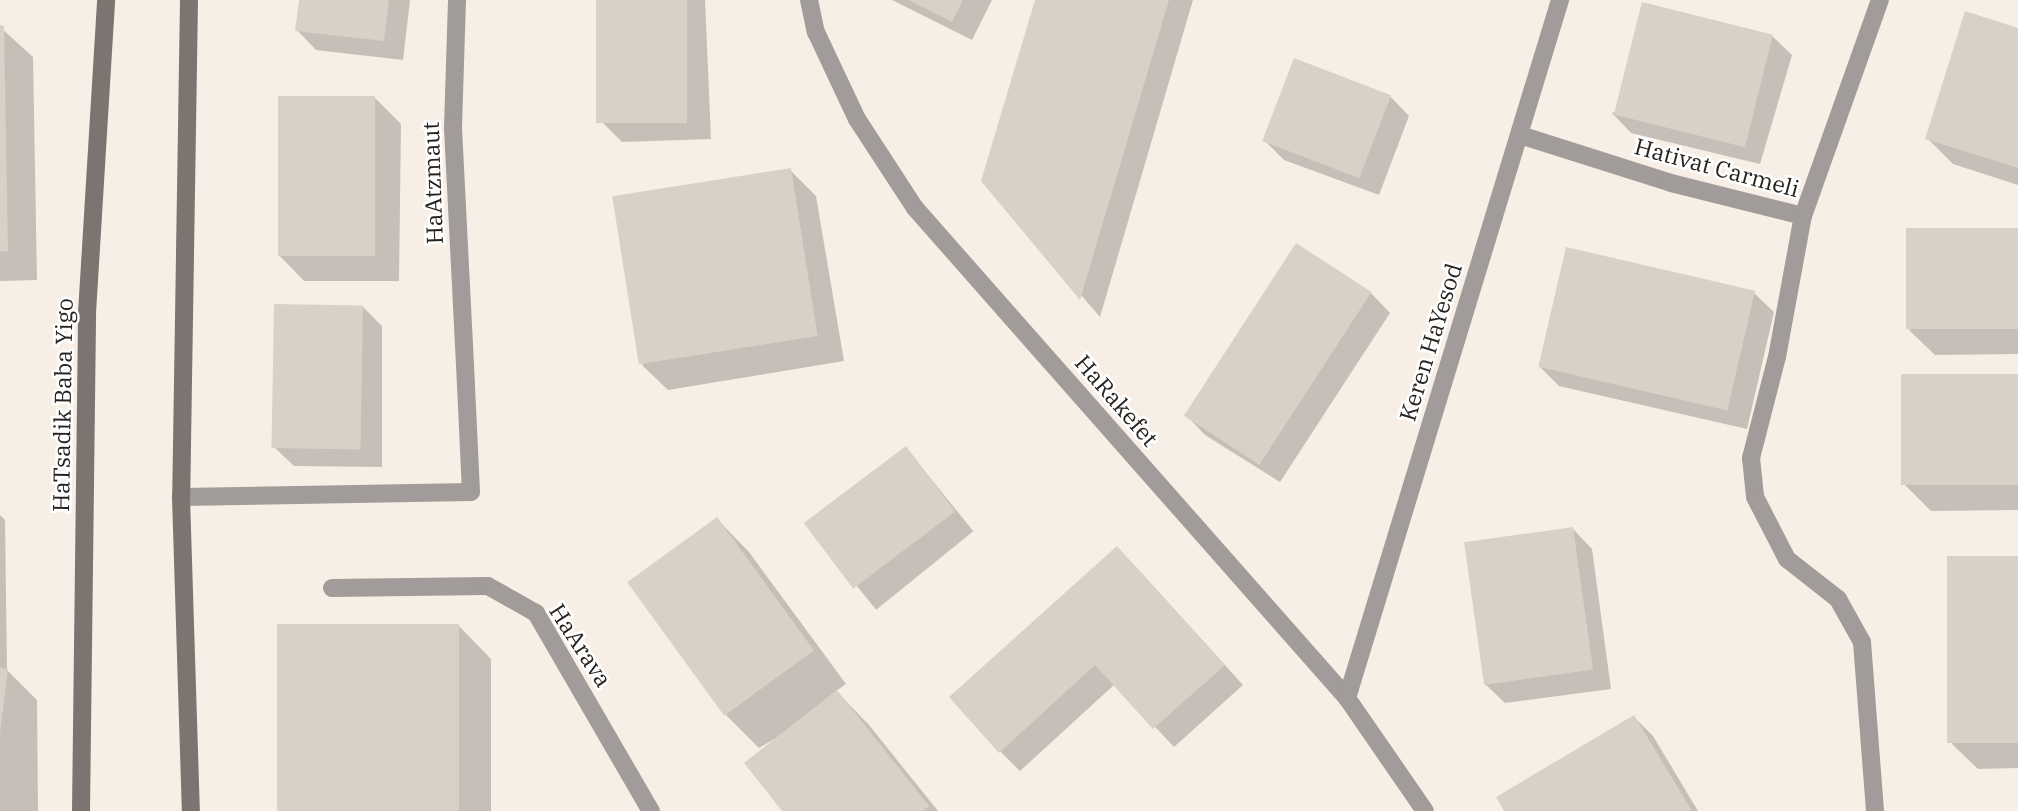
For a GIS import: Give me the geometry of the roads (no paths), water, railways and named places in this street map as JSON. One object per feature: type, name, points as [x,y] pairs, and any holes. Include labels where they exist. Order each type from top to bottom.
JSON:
[{"type":"main road","name":"HaTsadik Baba Yigo","points":[[81,811],[87,313],[106,0]]},
{"type":"main road","points":[[189,0],[181,497],[191,811]]},
{"type":"street","name":"HaAtzmaut","points":[[181,497],[471,492],[453,128],[457,0]]},
{"type":"street","name":"HaRakefet","points":[[809,0],[816,32],[858,119],[915,208],[1347,698],[1425,811]]},
{"type":"street","name":"Keren HaYesod","points":[[1347,698],[1560,0]]},
{"type":"street","name":"Hativat Carmeli","points":[[1520,135],[1671,183],[1804,216],[1880,0]]},
{"type":"street","points":[[1804,216],[1777,357],[1751,458],[1755,498],[1787,559],[1838,599],[1862,642],[1875,811]]},
{"type":"street","name":"HaArava","points":[[332,588],[488,586],[536,613],[650,811]]}]
